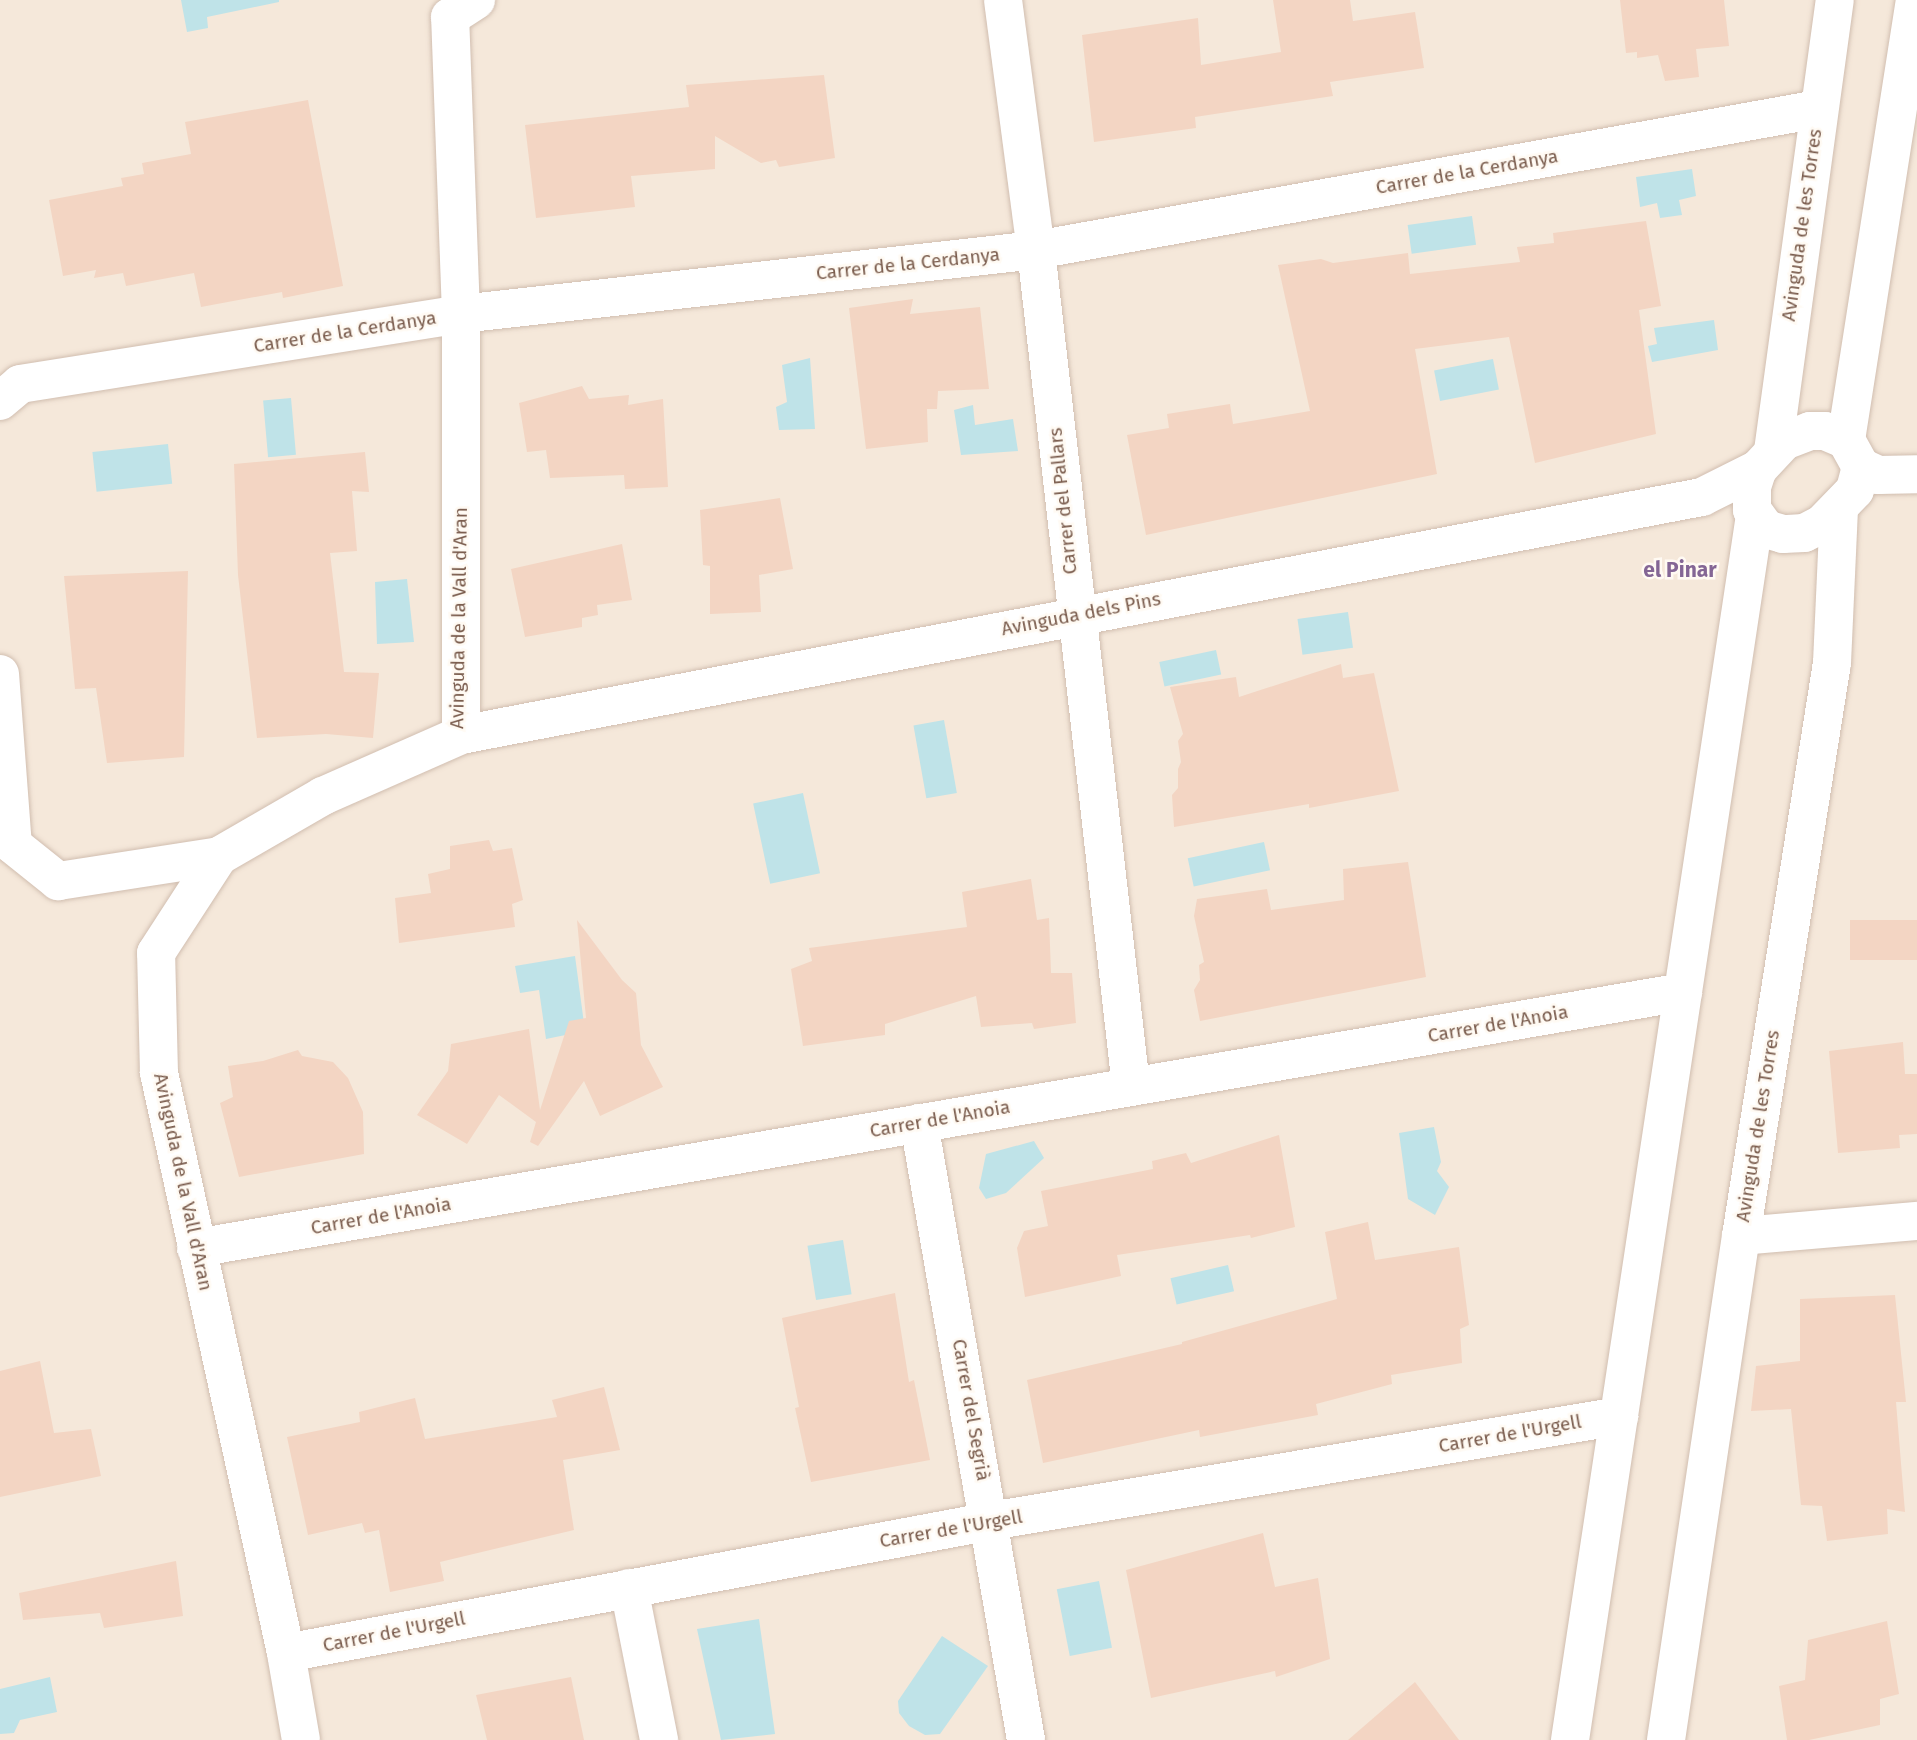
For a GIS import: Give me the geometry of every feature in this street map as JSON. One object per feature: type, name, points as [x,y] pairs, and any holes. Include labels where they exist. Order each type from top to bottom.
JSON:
[{"type":"street","name":"Avinguda de la Vall d'Aran","points":[[301,1740],[286,1653],[159,1073],[156,953],[219,856],[323,796],[461,735],[461,314],[450,18],[476,0]]},
{"type":"street","name":"Carrer del Pallars","points":[[1003,0],[1036,250],[1131,1087]]},
{"type":"street","name":"Avinguda de les Torres","points":[[1765,460],[1835,0]]},
{"type":"street","points":[[1754,513],[1766,529],[1794,533],[1822,524],[1839,510],[1855,490],[1854,454],[1915,0]]},
{"type":"street","name":"Carrer de la Cerdanya","points":[[0,401],[20,384],[461,314],[1036,250],[1818,109]]},
{"type":"street","points":[[1570,1740],[1754,513],[1752,487],[1765,460],[1784,441],[1810,430],[1825,431],[1878,475],[1917,474]]},
{"type":"street","name":"Avinguda dels Pins","points":[[461,735],[1702,497],[1765,460]]},
{"type":"street","name":"Avinguda dels Pins","points":[[1702,497],[1754,513]]},
{"type":"street","name":"Avinguda de les Torres","points":[[1666,1740],[1741,1236],[1832,663],[1839,510]]},
{"type":"street","points":[[0,674],[13,845],[58,881],[219,856]]},
{"type":"street","name":"Carrer de l'Anoia","points":[[196,1248],[1683,992]]},
{"type":"street","name":"Carrer del Segrià","points":[[919,1123],[991,1521],[1026,1740]]},
{"type":"street","points":[[1741,1236],[1917,1221]]},
{"type":"street","name":"Carrer de l'Urgell","points":[[286,1653],[991,1521],[1619,1416]]},
{"type":"street","points":[[629,1588],[659,1740]]},
{"type":"shaded area","points":[[0,0],[1917,0],[1917,1740],[0,1740]]},
{"type":"water","points":[[181,0],[279,2],[207,17],[208,28],[187,32]]},
{"type":"water","points":[[1692,169],[1696,196],[1679,200],[1682,215],[1660,218],[1657,203],[1640,207],[1636,177]]},
{"type":"water","points":[[1472,216],[1476,245],[1412,254],[1408,225]]},
{"type":"water","points":[[1714,320],[1718,350],[1652,362],[1648,346],[1657,344],[1654,328]]},
{"type":"water","points":[[810,358],[815,429],[779,430],[776,407],[787,402],[782,365]]},
{"type":"water","points":[[1493,359],[1499,389],[1440,401],[1434,370]]},
{"type":"water","points":[[291,398],[296,455],[268,457],[263,400]]},
{"type":"water","points":[[973,405],[975,425],[1013,419],[1018,451],[961,455],[954,410]]},
{"type":"water","points":[[168,444],[172,484],[97,492],[92,452]]},
{"type":"water","points":[[407,579],[414,642],[377,644],[375,582]]},
{"type":"water","points":[[1348,612],[1353,648],[1303,655],[1297,619]]},
{"type":"water","points":[[1216,650],[1221,674],[1164,687],[1159,662]]},
{"type":"water","points":[[944,720],[957,793],[926,798],[913,725]]},
{"type":"water","points":[[803,793],[820,873],[770,884],[753,804]]},
{"type":"water","points":[[1264,842],[1270,870],[1194,887],[1188,858]]},
{"type":"water","points":[[575,956],[585,1031],[546,1039],[539,990],[520,993],[515,966]]},
{"type":"water","points":[[1434,1127],[1441,1162],[1437,1171],[1449,1187],[1435,1215],[1408,1199],[1399,1133]]},
{"type":"water","points":[[1034,1141],[1044,1158],[1006,1193],[986,1199],[979,1188],[986,1154]]},
{"type":"water","points":[[843,1240],[852,1294],[816,1300],[807,1246]]},
{"type":"water","points":[[1228,1265],[1234,1291],[1177,1305],[1171,1278]]},
{"type":"water","points":[[1099,1581],[1112,1648],[1070,1656],[1057,1589]]},
{"type":"water","points":[[759,1619],[775,1734],[721,1740],[697,1629]]},
{"type":"water","points":[[942,1636],[988,1666],[940,1734],[925,1735],[909,1726],[899,1713],[898,1701]]},
{"type":"water","points":[[50,1677],[57,1712],[20,1720],[14,1733],[0,1734],[0,1689]]},
{"type":"building","points":[[1273,0],[1350,0],[1353,21],[1415,12],[1424,68],[1330,82],[1333,96],[1195,117],[1196,128],[1094,142],[1082,35],[1198,18],[1201,65],[1281,52]]},
{"type":"building","points":[[1620,0],[1724,0],[1729,46],[1696,49],[1699,77],[1665,81],[1658,55],[1637,58],[1637,52],[1626,53]]},
{"type":"building","points":[[824,75],[835,158],[779,167],[776,160],[761,163],[715,136],[715,169],[631,176],[635,207],[536,218],[525,125],[689,107],[686,85]]},
{"type":"building","points":[[308,100],[343,286],[283,298],[282,292],[201,307],[194,273],[126,286],[123,273],[94,278],[96,270],[63,276],[49,200],[123,186],[121,178],[144,174],[142,163],[191,154],[185,122]]},
{"type":"building","points":[[1646,221],[1661,306],[1639,310],[1656,434],[1535,463],[1509,337],[1415,349],[1437,474],[1146,535],[1127,435],[1169,428],[1167,414],[1230,404],[1233,424],[1310,411],[1278,265],[1321,259],[1333,263],[1408,253],[1410,274],[1520,262],[1517,247],[1554,243],[1553,233]]},
{"type":"building","points":[[913,299],[910,314],[980,307],[989,389],[938,391],[937,409],[927,409],[928,442],[866,449],[849,308]]},
{"type":"building","points":[[582,386],[589,399],[629,395],[628,405],[663,399],[668,487],[625,489],[624,475],[550,478],[546,450],[527,452],[519,403]]},
{"type":"building","points":[[365,452],[369,492],[352,491],[357,551],[330,553],[344,672],[379,673],[373,738],[326,734],[257,738],[238,575],[234,464]]},
{"type":"building","points":[[780,498],[793,569],[759,575],[761,612],[710,614],[710,566],[703,565],[700,510]]},
{"type":"building","points":[[622,544],[632,600],[597,605],[598,615],[582,618],[582,627],[525,637],[511,569]]},
{"type":"building","points":[[188,571],[184,757],[107,763],[96,688],[75,689],[64,576]]},
{"type":"building","points":[[1341,664],[1343,678],[1374,673],[1399,791],[1309,808],[1309,804],[1174,827],[1172,795],[1178,788],[1178,769],[1181,762],[1178,741],[1183,734],[1170,687],[1236,677],[1239,697]]},
{"type":"building","points":[[489,840],[493,851],[512,848],[523,900],[512,904],[515,927],[399,943],[395,898],[431,893],[428,874],[450,869],[450,846]]},
{"type":"building","points":[[1408,862],[1426,977],[1200,1021],[1194,990],[1200,980],[1199,965],[1204,962],[1194,916],[1197,899],[1267,889],[1271,910],[1344,900],[1343,869]]},
{"type":"building","points":[[1031,879],[1037,920],[1049,918],[1051,973],[1072,973],[1076,1023],[1034,1029],[1032,1023],[981,1027],[976,996],[885,1024],[885,1035],[803,1046],[791,969],[812,961],[809,948],[967,927],[962,892]]},
{"type":"building","points":[[577,920],[622,980],[636,993],[641,1045],[663,1087],[600,1116],[584,1081],[538,1146],[530,1142],[536,1122],[499,1095],[467,1144],[417,1115],[448,1071],[451,1044],[529,1029],[540,1110],[569,1021],[586,1018]]},
{"type":"building","points":[[1850,920],[1917,920],[1917,960],[1850,960]]},
{"type":"building","points":[[1903,1042],[1905,1074],[1917,1074],[1917,1134],[1899,1135],[1900,1148],[1838,1153],[1829,1051]]},
{"type":"building","points":[[298,1050],[302,1056],[333,1062],[348,1078],[363,1112],[364,1154],[239,1177],[220,1103],[233,1097],[228,1066],[263,1061]]},
{"type":"building","points":[[1279,1135],[1295,1227],[1251,1238],[1250,1235],[1117,1255],[1121,1276],[1025,1297],[1017,1248],[1024,1231],[1048,1226],[1041,1191],[1153,1169],[1152,1161],[1186,1153],[1191,1163]]},
{"type":"building","points":[[1368,1222],[1375,1260],[1459,1247],[1469,1325],[1460,1329],[1462,1363],[1391,1375],[1392,1384],[1316,1404],[1318,1415],[1200,1437],[1199,1430],[1043,1463],[1027,1380],[1182,1344],[1337,1299],[1325,1232]]},
{"type":"building","points":[[895,1293],[909,1382],[914,1380],[930,1460],[811,1482],[795,1408],[799,1407],[782,1318]]},
{"type":"building","points":[[1895,1295],[1906,1402],[1896,1402],[1905,1512],[1887,1509],[1888,1534],[1827,1541],[1822,1506],[1801,1505],[1791,1409],[1751,1411],[1756,1366],[1800,1361],[1800,1299]]},
{"type":"building","points":[[40,1361],[54,1433],[91,1429],[101,1476],[0,1497],[0,1371]]},
{"type":"building","points":[[604,1387],[620,1450],[563,1460],[574,1530],[440,1562],[444,1581],[390,1592],[379,1530],[365,1533],[362,1523],[308,1535],[287,1437],[360,1422],[359,1412],[415,1398],[425,1439],[557,1417],[552,1400]]},
{"type":"building","points":[[1263,1533],[1275,1587],[1318,1578],[1330,1659],[1276,1677],[1275,1671],[1151,1698],[1126,1570]]},
{"type":"building","points":[[176,1561],[183,1616],[104,1628],[100,1613],[23,1620],[19,1593]]},
{"type":"building","points":[[1887,1621],[1899,1694],[1880,1699],[1880,1725],[1809,1740],[1787,1740],[1779,1686],[1805,1680],[1808,1640]]},
{"type":"building","points":[[571,1677],[584,1740],[487,1740],[476,1695]]},
{"type":"building","points":[[1415,1682],[1459,1740],[1348,1740]]},
{"type":"district","name":"el Pinar","points":[[1680,570]]}]
